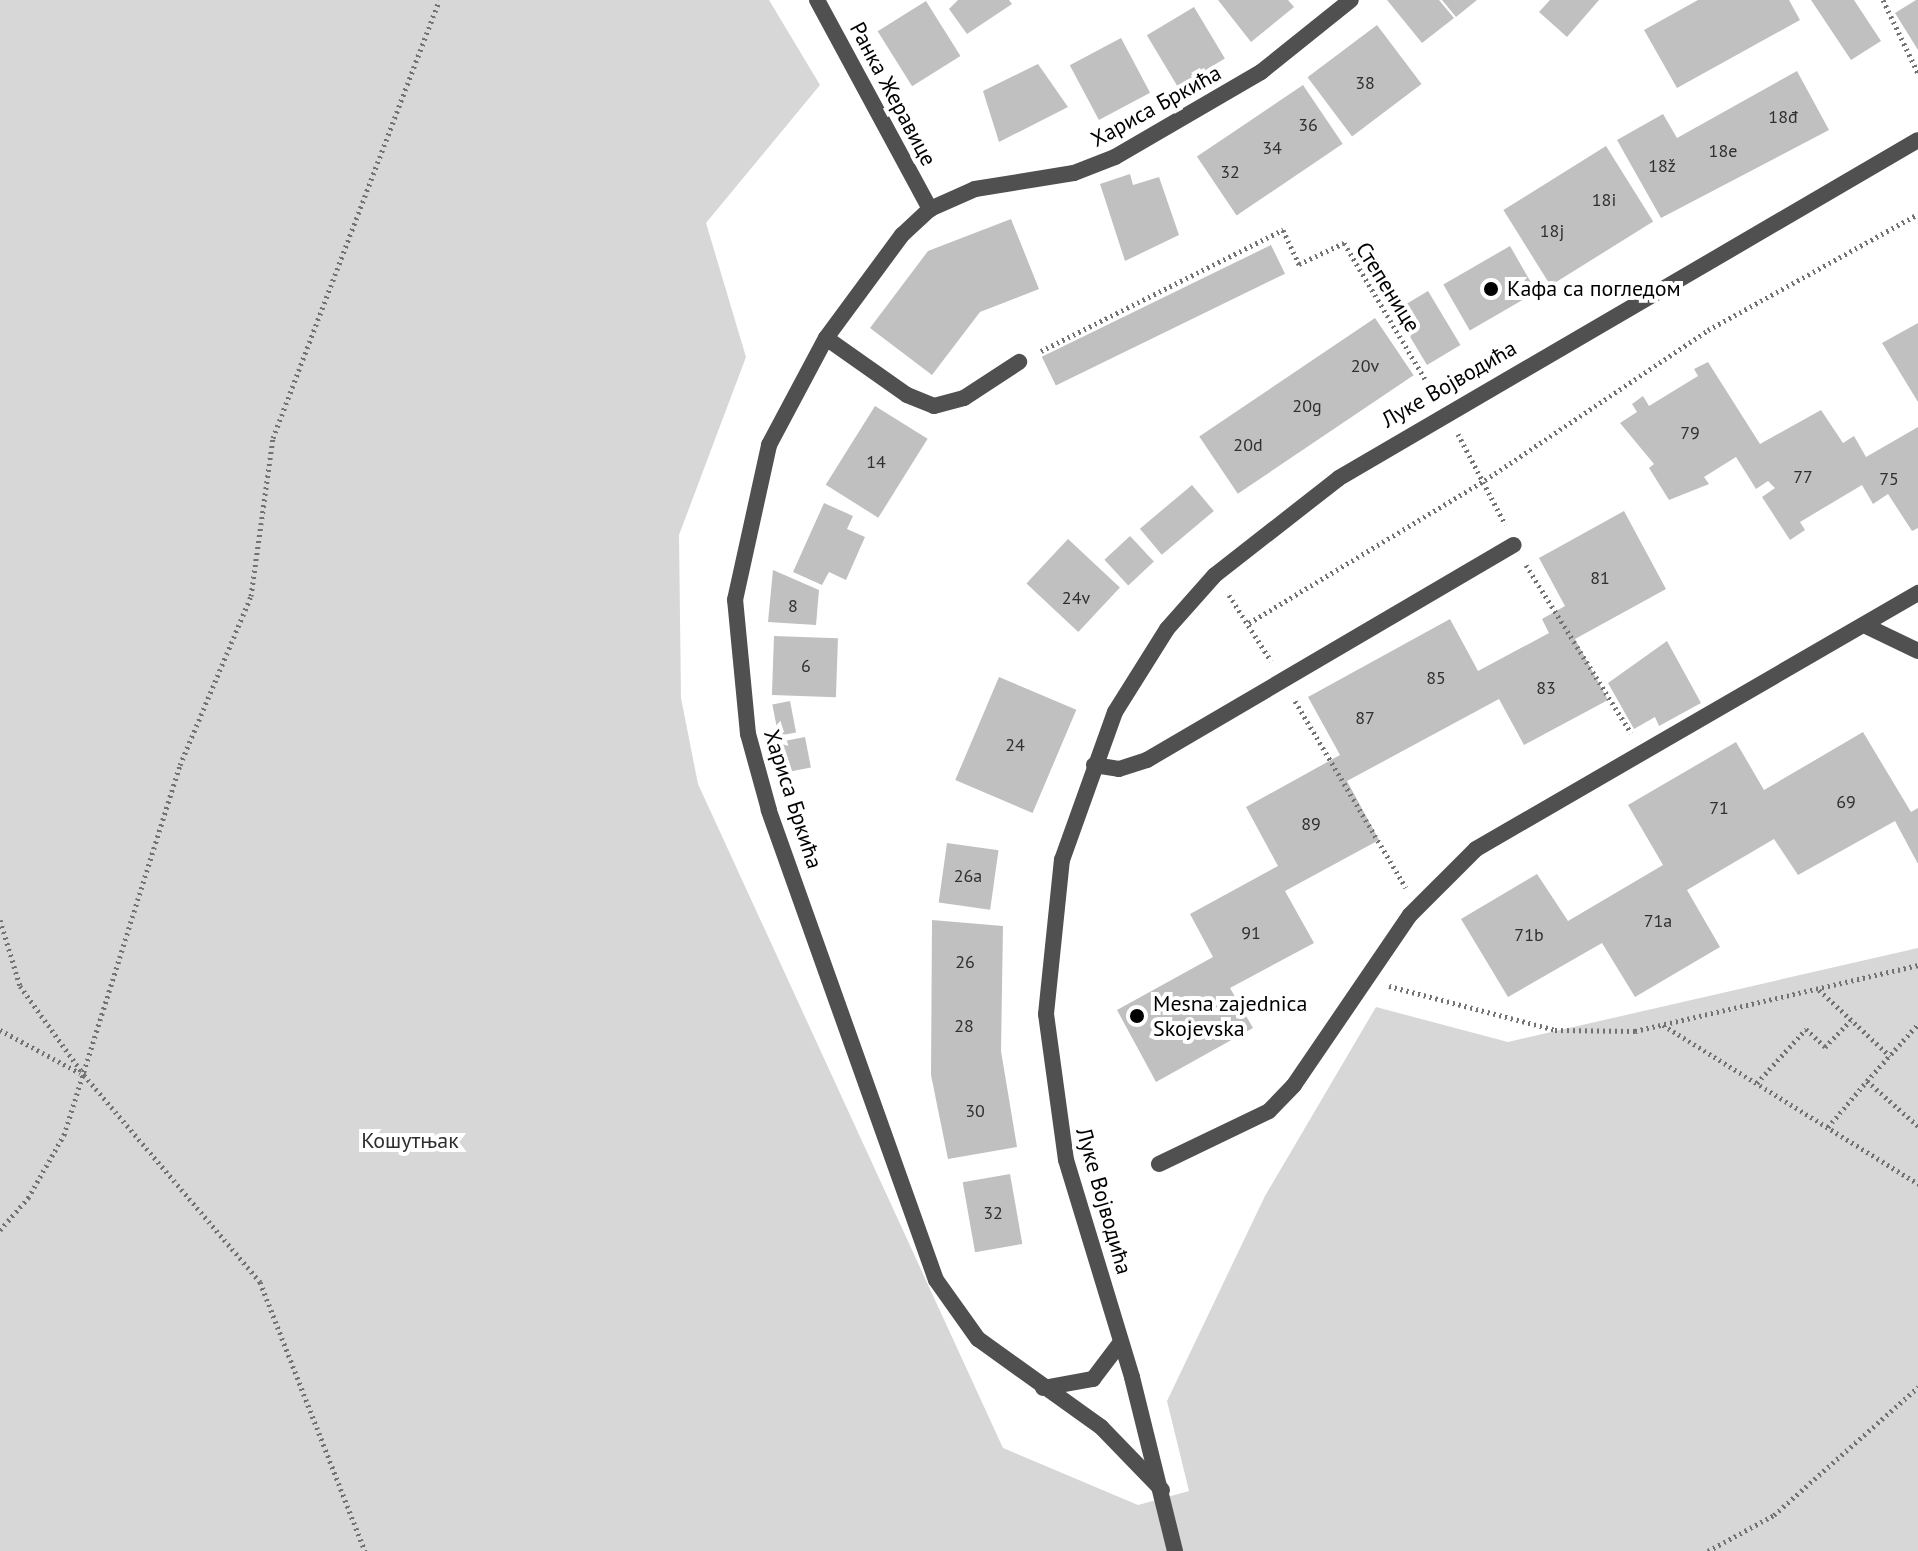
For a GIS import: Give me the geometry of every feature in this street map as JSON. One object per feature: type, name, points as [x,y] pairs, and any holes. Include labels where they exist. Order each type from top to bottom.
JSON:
[{"type":"street","name":"Хариса Бркића","points":[[1162,1490],[1101,1427],[978,1339],[936,1280],[748,734],[735,600],[747,520],[769,445],[826,338],[879,262],[930,209],[975,189],[1074,173],[1115,157],[1261,72],[1351,0]]},
{"type":"street","name":"Ранка Жеравице","points":[[818,1],[930,209]]},
{"type":"street","name":"Луке Војводића","points":[[1175,1551],[1162,1490],[1121,1342],[1066,1160],[1046,1014],[1062,860],[1115,712],[1167,629],[1215,575],[1339,478],[1445,412],[1918,140]]},
{"type":"street","points":[[826,338],[907,395],[934,406],[964,398],[1019,362]]},
{"type":"street","points":[[1094,765],[1133,766],[1514,545]]},
{"type":"street","points":[[1159,1164],[1269,1111],[1418,907],[1516,820],[1918,593]]},
{"type":"street","points":[[1864,625],[1918,651]]},
{"type":"street","points":[[1043,1388],[1093,1379],[1121,1342]]},
{"type":"path","points":[[0,1230],[28,1198],[64,1135],[180,765],[251,596],[278,423],[439,0]]},
{"type":"path","points":[[1883,0],[1918,73]]},
{"type":"path","points":[[1249,623],[1485,480],[1708,330],[1918,214]]},
{"type":"path","name":"Степенице","points":[[1019,362],[1283,230],[1299,264],[1344,243],[1445,412]]},
{"type":"path","points":[[1445,412],[1485,480],[1514,545],[1641,750]]},
{"type":"path","points":[[1215,575],[1249,623],[1418,907]]},
{"type":"path","points":[[0,920],[20,986],[84,1075],[260,1282],[365,1551]]},
{"type":"path","points":[[1364,979],[1555,1030],[1662,1024],[1918,965]]},
{"type":"path","points":[[1819,990],[1890,1056]]},
{"type":"path","points":[[1757,1083],[1806,1029],[1825,1047],[1851,1020]]},
{"type":"path","points":[[1662,1024],[1918,1184]]},
{"type":"path","points":[[1828,1127],[1918,1024]]},
{"type":"path","points":[[0,1030],[84,1075]]},
{"type":"path","points":[[1867,1081],[1918,1126]]},
{"type":"path","points":[[1708,1551],[1774,1515],[1918,1387]]},
{"type":"green space","name":"Кошутњак","points":[[0,0],[769,0],[820,85],[706,223],[746,357],[679,535],[681,698],[698,784],[1003,1448],[1138,1505],[1189,1491],[1167,1401],[1265,1196],[1376,1007],[1508,1042],[1918,948],[1918,1551],[0,1551]]},
{"type":"building","points":[[958,0],[1009,0],[1012,4],[967,34],[949,9]]},
{"type":"building","points":[[1218,0],[1288,0],[1294,7],[1251,42]]},
{"type":"building","points":[[1387,0],[1439,0],[1454,18],[1422,43]]},
{"type":"building","points":[[1442,0],[1477,0],[1456,17]]},
{"type":"building","points":[[1550,0],[1599,0],[1567,37],[1539,12]]},
{"type":"building","points":[[1698,0],[1789,0],[1800,20],[1677,88],[1644,30]]},
{"type":"building","points":[[1811,0],[1854,0],[1881,41],[1851,60]]},
{"type":"building","points":[[1918,0],[1918,50],[1895,13]]},
{"type":"building","points":[[926,1],[960,56],[912,86],[878,31]]},
{"type":"building","points":[[1194,7],[1225,58],[1178,87],[1147,35]]},
{"type":"building","points":[[1377,25],[1422,84],[1352,136],[1308,77]]},
{"type":"building","points":[[1121,38],[1150,93],[1099,120],[1070,65]]},
{"type":"building","points":[[1038,64],[1068,107],[999,142],[983,91]]},
{"type":"building","points":[[1797,71],[1829,130],[1661,218],[1617,140],[1663,114],[1677,138]]},
{"type":"building","points":[[1303,85],[1343,144],[1237,215],[1197,157]]},
{"type":"building","points":[[1606,146],[1653,221],[1551,286],[1503,210]]},
{"type":"building","points":[[1130,174],[1133,185],[1159,177],[1179,235],[1125,261],[1100,184]]},
{"type":"building","points":[[1011,219],[1039,289],[980,312],[932,375],[870,328],[928,251]]},
{"type":"building","points":[[1271,245],[1285,274],[1056,386],[1042,357]]},
{"type":"building","name":"Кафа са погледом","points":[[1510,246],[1536,292],[1470,330],[1443,284]]},
{"type":"building","points":[[1428,291],[1460,345],[1427,365],[1395,311]]},
{"type":"building","points":[[1375,318],[1414,375],[1238,494],[1199,437]]},
{"type":"building","points":[[1918,323],[1918,402],[1882,343]]},
{"type":"building","points":[[1708,362],[1760,444],[1821,410],[1843,443],[1854,436],[1866,457],[1918,427],[1918,528],[1912,531],[1888,494],[1873,504],[1862,485],[1800,522],[1805,530],[1790,540],[1762,497],[1775,488],[1768,481],[1756,489],[1736,457],[1704,477],[1709,484],[1669,500],[1649,468],[1654,464],[1620,423],[1637,412],[1632,404],[1643,396],[1649,406],[1698,376],[1694,369]]},
{"type":"building","points":[[875,406],[928,439],[878,518],[826,485]]},
{"type":"building","points":[[1192,485],[1214,511],[1162,555],[1140,529]]},
{"type":"building","points":[[824,503],[853,516],[847,529],[865,537],[846,580],[829,572],[822,585],[793,572]]},
{"type":"building","points":[[1624,511],[1666,589],[1575,639],[1608,700],[1524,745],[1499,699],[1347,781],[1379,840],[1285,891],[1314,943],[1230,988],[1253,1028],[1156,1082],[1117,1010],[1213,957],[1190,914],[1278,866],[1246,807],[1340,755],[1308,697],[1450,619],[1478,671],[1549,633],[1542,619],[1565,606],[1539,558]]},
{"type":"building","points":[[1130,536],[1154,562],[1128,585],[1104,560]]},
{"type":"building","points":[[1068,539],[1120,587],[1078,632],[1026,584]]},
{"type":"building","points":[[773,570],[819,590],[816,625],[768,622]]},
{"type":"building","points":[[774,636],[838,638],[836,697],[772,695]]},
{"type":"building","points":[[1667,641],[1701,703],[1659,726],[1655,717],[1634,729],[1608,683]]},
{"type":"building","points":[[999,677],[1076,710],[1033,813],[955,780]]},
{"type":"building","points":[[790,701],[796,732],[778,736],[772,704]]},
{"type":"building","points":[[1863,732],[1911,812],[1918,808],[1918,864],[1895,821],[1798,875],[1774,839],[1687,890],[1720,947],[1635,997],[1602,943],[1508,997],[1461,919],[1537,874],[1568,921],[1663,865],[1628,805],[1736,742],[1764,790]]},
{"type":"building","points":[[805,737],[811,767],[786,772],[780,742]]},
{"type":"building","points":[[947,843],[998,850],[990,910],[939,902]]},
{"type":"building","points":[[932,920],[1003,926],[1001,1051],[1017,1147],[948,1159],[931,1075]]},
{"type":"building","points":[[1010,1174],[1022,1244],[975,1252],[963,1182]]},
{"type":"place","name":"Кафа са погледом","points":[[1491,289]]},
{"type":"place","name":"Mesna zajednica Skojevska","points":[[1137,1016]]}]
